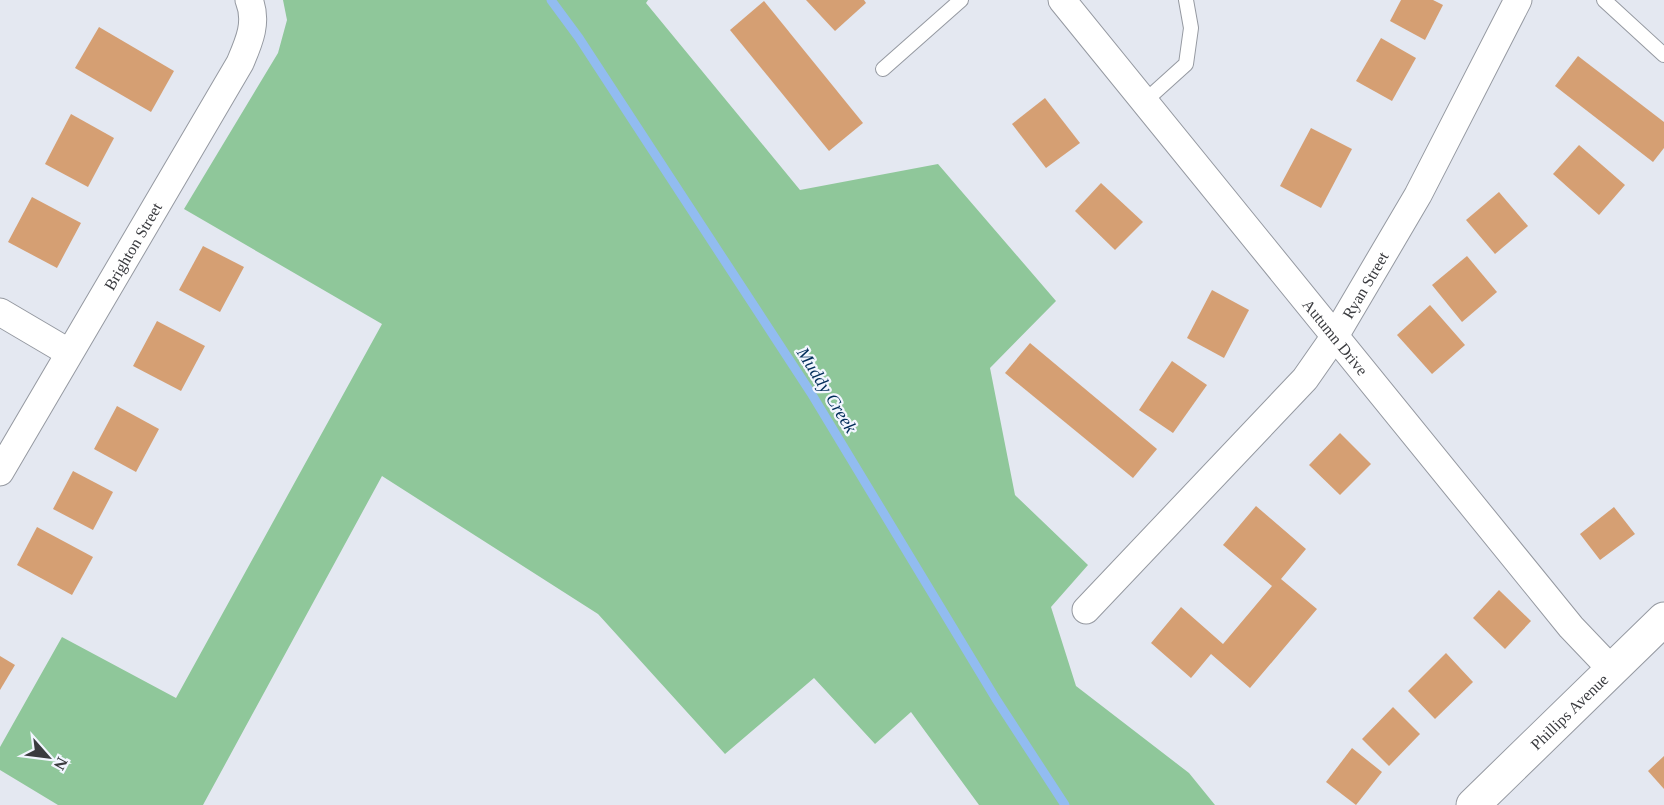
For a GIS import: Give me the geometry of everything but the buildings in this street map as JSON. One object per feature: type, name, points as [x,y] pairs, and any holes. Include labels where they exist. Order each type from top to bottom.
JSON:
[{"type":"street","name":"Autumn Drive","points":[[1062,0],[1564,618],[1612,670]]},
{"type":"street","name":"Ryan Street","points":[[1086,610],[1305,379],[1335,336],[1418,195],[1518,0]]},
{"type":"street","name":"Brighton Street","points":[[0,471],[240,63],[249,40],[252,7]]},
{"type":"street","points":[[0,312],[68,352]]},
{"type":"street","name":"Phillips Avenue","points":[[1473,805],[1664,619]]},
{"type":"lane","points":[[883,69],[961,0]]},
{"type":"lane","points":[[1145,101],[1186,64],[1191,28],[1186,0]]},
{"type":"lane","points":[[1604,0],[1664,55]]},
{"type":"green space","points":[[283,0],[648,0],[646,3],[800,190],[938,164],[1056,301],[990,368],[1015,495],[1088,565],[1051,607],[1076,686],[1189,773],[1215,805],[979,805],[911,712],[875,744],[814,678],[725,754],[598,614],[382,476],[203,805],[58,805],[0,770],[0,747],[62,637],[176,698],[382,324],[184,209],[278,53],[287,20]]},
{"type":"waterway","name":"Muddy Creek","points":[[551,0],[579,38],[811,393],[996,699],[1065,805]]}]
